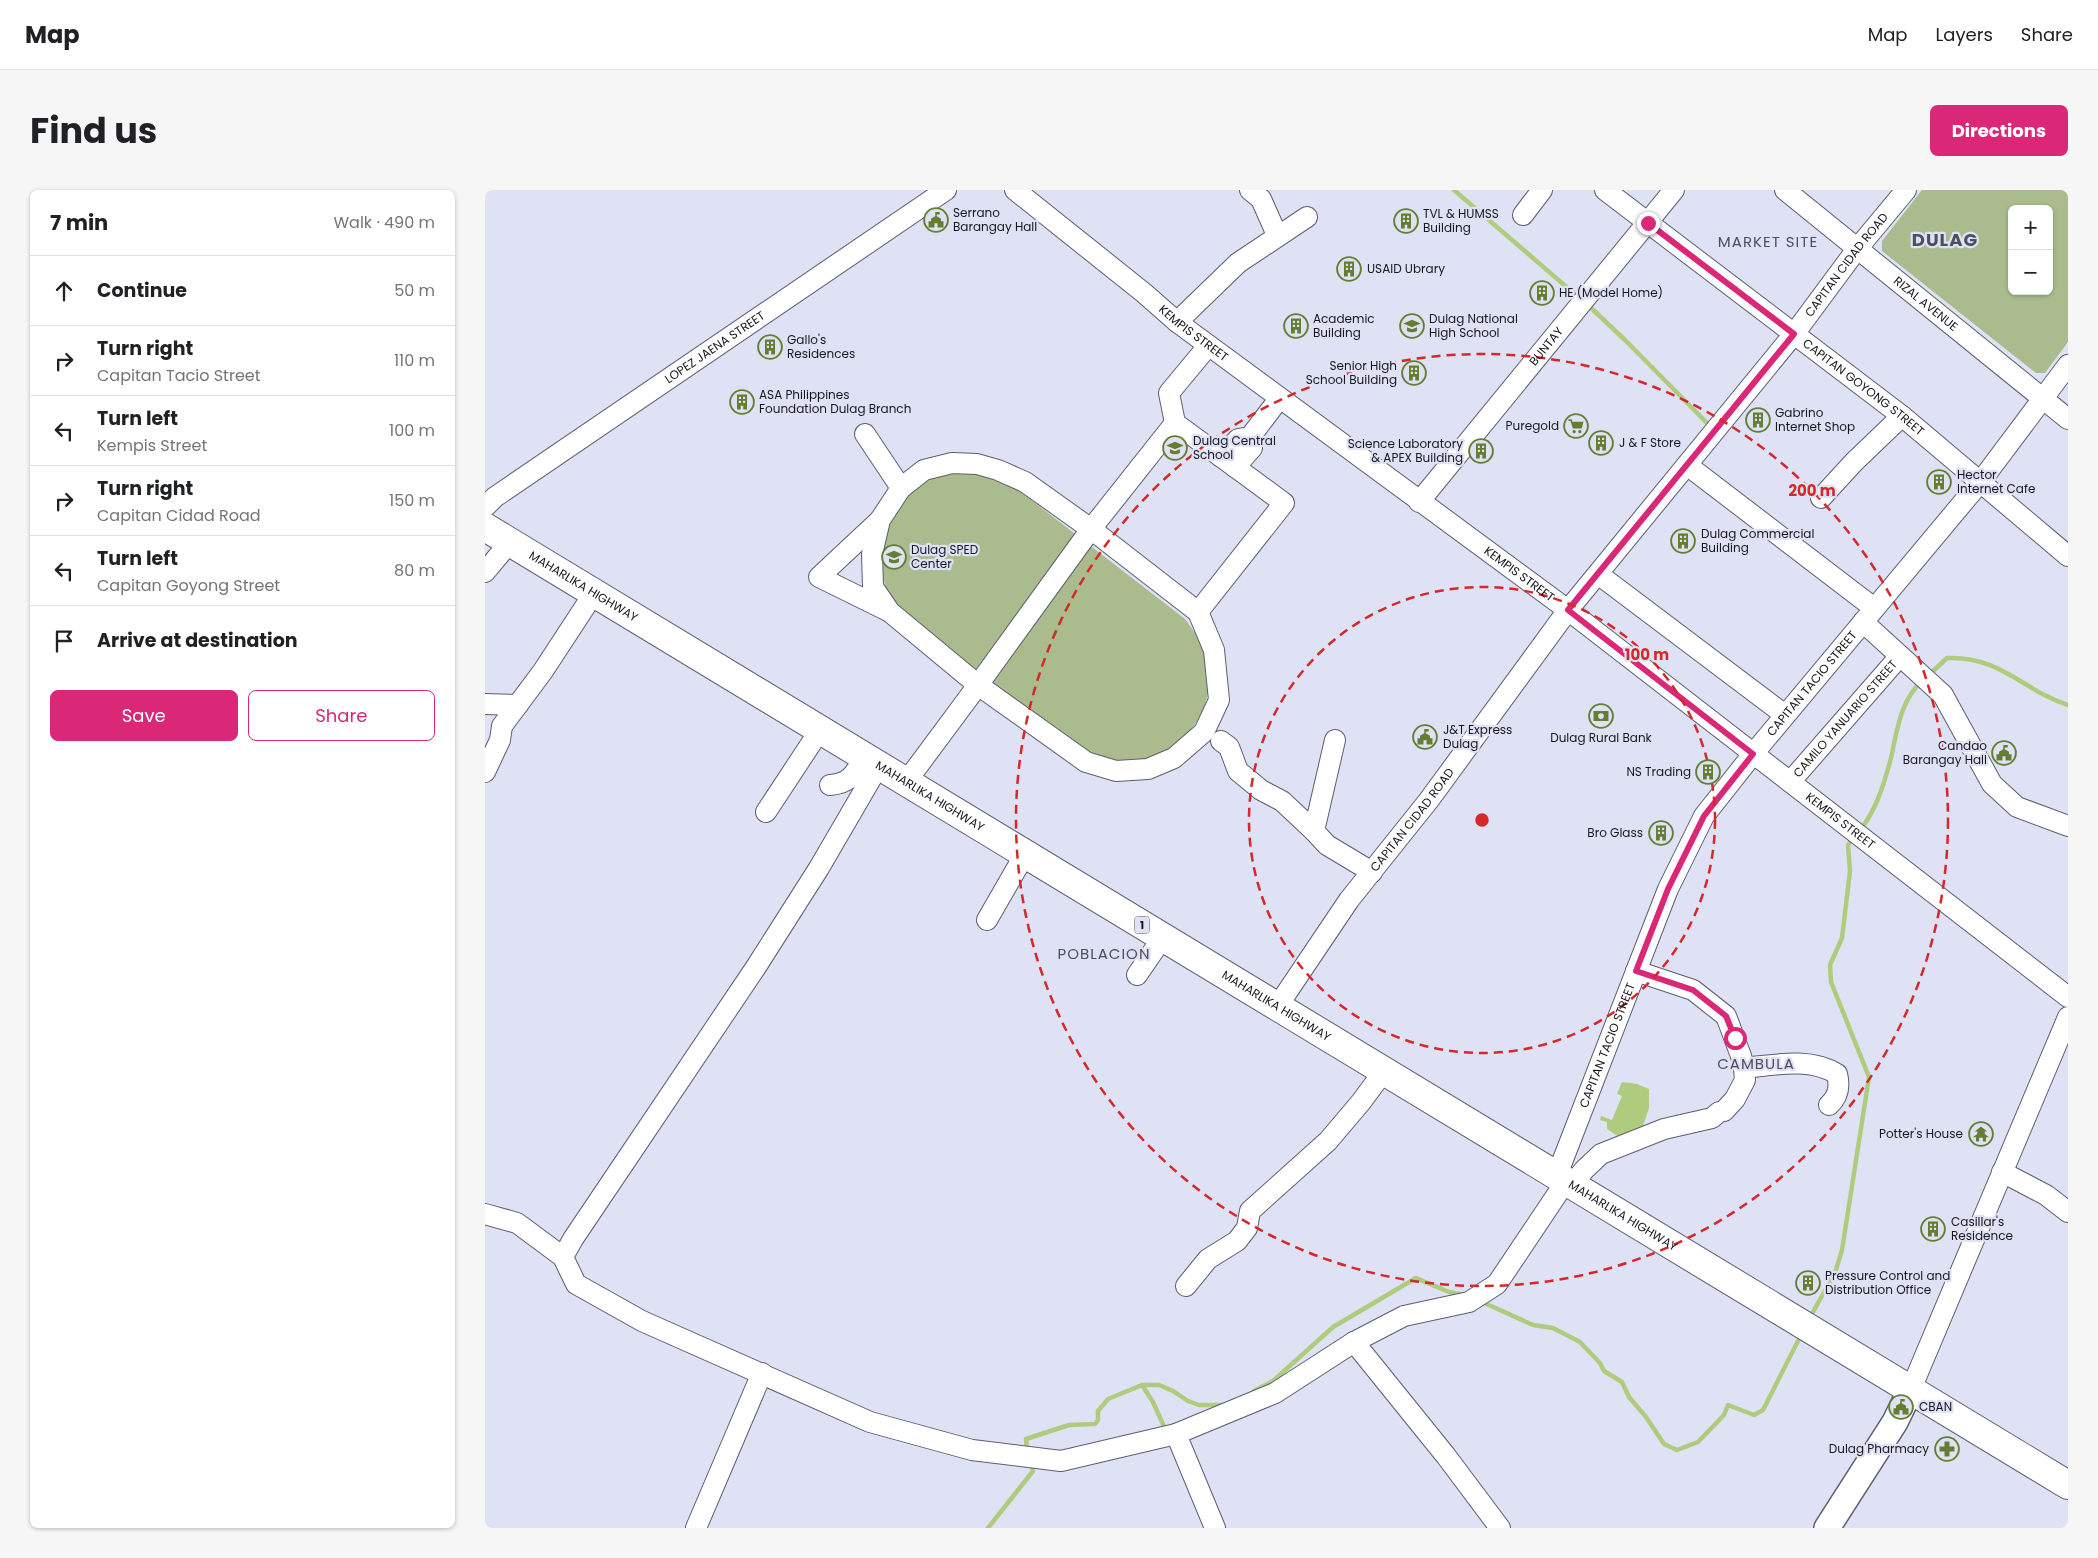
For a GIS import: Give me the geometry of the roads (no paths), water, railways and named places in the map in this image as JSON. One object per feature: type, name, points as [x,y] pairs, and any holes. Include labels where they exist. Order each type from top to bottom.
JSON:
[{"type":"highway","name":"MAHARLIKA HIGHWAY","points":[[485,527],[2068,1485]]},
{"type":"main road","points":[[1827,1528],[1895,1422],[1911,1390]]},
{"type":"street","name":"LOPEZ JAENA STREET","points":[[485,507],[495,497],[945,190]]},
{"type":"street","name":"KEMPIS STREET","points":[[1015,190],[1208,346],[1568,610],[1857,836],[2068,997]]},
{"type":"street","points":[[1251,190],[1261,199],[1277,235]]},
{"type":"street","points":[[1523,215],[1542,190]]},
{"type":"street","name":"CAPITAN GOYONG STREET","points":[[1605,190],[1902,416],[2068,556]]},
{"type":"street","name":"BUNTAY","points":[[1419,502],[1674,190]]},
{"type":"street","name":"RIZAL AVENUE","points":[[1785,190],[2068,419]]},
{"type":"street","name":"CAPITAN CIDAD ROAD","points":[[1277,1007],[1349,900],[1429,800],[1568,610],[1794,334],[1857,249],[1906,190]]},
{"type":"street","points":[[1177,322],[1238,263],[1277,235],[1307,217]]},
{"type":"street","points":[[1197,612],[1284,504],[1175,423],[1169,393],[1208,346]]},
{"type":"street","name":"CAPITAN TACIO STREET","points":[[1565,1180],[1636,971],[1668,889],[1704,816],[1785,715],[1981,481],[2068,365]]},
{"type":"street","points":[[1228,462],[1238,439],[1250,437],[1279,399]]},
{"type":"street","points":[[1821,498],[1854,462],[1902,416]]},
{"type":"street","points":[[906,782],[1091,529],[1175,423]]},
{"type":"street","points":[[865,434],[901,488]]},
{"type":"street","points":[[952,463],[977,464],[998,470],[1025,482],[1091,529],[1197,612],[1214,650],[1219,700],[1204,732],[1174,758],[1148,769],[1116,771],[1086,762],[978,686],[890,612],[819,577],[880,520],[901,488],[924,470],[952,463]]},
{"type":"street","points":[[1687,465],[1869,615],[1906,662],[1943,695],[1992,784],[2017,807],[2068,826]]},
{"type":"street","points":[[880,520],[872,554],[873,587],[890,612]]},
{"type":"street","points":[[485,572],[509,542]]},
{"type":"street","points":[[1598,574],[1785,715]]},
{"type":"street","points":[[485,772],[500,740],[502,726],[559,647],[594,593]]},
{"type":"street","name":"CAMILO YANUARIO STREET","points":[[1790,782],[1906,662]]},
{"type":"street","points":[[485,704],[518,705]]},
{"type":"street","points":[[766,812],[821,730]]},
{"type":"street","points":[[1315,831],[1335,740]]},
{"type":"street","points":[[1221,742],[1229,747],[1238,770],[1261,790],[1282,801],[1315,831],[1327,845],[1372,872]]},
{"type":"street","points":[[830,785],[843,784],[872,761]]},
{"type":"street","points":[[563,1258],[613,1177],[756,967],[819,868],[872,761]]},
{"type":"street","points":[[987,920],[1025,854]]},
{"type":"street","points":[[1137,975],[1163,937]]},
{"type":"street","points":[[485,1214],[517,1223],[563,1258],[576,1284],[642,1320],[870,1422],[972,1450],[1061,1461],[1176,1434],[1275,1393],[1354,1342],[1404,1316],[1469,1302],[1497,1284],[1565,1180],[1584,1170],[1601,1154],[1664,1129],[1712,1118],[1719,1112],[1724,1111],[1735,1099],[1745,1080],[1744,1068],[1726,1016],[1693,990],[1636,971]]},
{"type":"street","points":[[1911,1390],[2068,1017]]},
{"type":"street","points":[[1744,1068],[1798,1062],[1826,1067],[1837,1074],[1839,1084],[1836,1098],[1829,1105]]},
{"type":"street","points":[[1186,1286],[1208,1258],[1237,1241],[1247,1228],[1250,1211],[1328,1141],[1384,1071]]},
{"type":"street","points":[[2002,1172],[2046,1195],[2068,1212]]},
{"type":"street","points":[[1354,1342],[1446,1456],[1500,1528]]},
{"type":"street","points":[[696,1528],[762,1373]]},
{"type":"street","points":[[1176,1434],[1215,1528]]},
{"type":"waterway","points":[[1454,190],[1577,296]]},
{"type":"waterway","points":[[1588,305],[1709,425]]},
{"type":"waterway","points":[[1930,674],[1947,658],[1966,659],[1998,668],[2052,699],[2068,705]]},
{"type":"waterway","points":[[1861,829],[1876,804],[1883,786],[1904,707],[1922,681]]},
{"type":"waterway","points":[[1809,1319],[1835,1273],[1842,1250],[1869,1077],[1831,982],[1830,965],[1842,938],[1850,871],[1848,845],[1854,837]]},
{"type":"waterway","points":[[1254,1391],[1273,1381],[1333,1327],[1416,1278],[1449,1292],[1464,1295]]},
{"type":"waterway","points":[[1480,1301],[1533,1325],[1553,1328],[1580,1342],[1600,1363],[1604,1371],[1622,1382],[1629,1397],[1646,1417],[1664,1444],[1677,1450],[1698,1442],[1724,1415],[1728,1405],[1754,1415],[1763,1410],[1801,1335]]},
{"type":"waterway","points":[[1142,1385],[1153,1402],[1166,1431]]},
{"type":"waterway","points":[[1027,1452],[1026,1439],[1069,1425],[1095,1424],[1098,1420],[1098,1411],[1108,1399],[1142,1385],[1159,1385],[1199,1405],[1224,1405]]},
{"type":"waterway","points":[[988,1528],[1033,1471],[1031,1464]]},
{"type":"place","name":"Serrano Barangay Hall","points":[[936,220]]},
{"type":"place","name":"TVL & HUMSS Building","points":[[1406,221]]},
{"type":"place","name":"USAID Ubrary","points":[[1349,269]]},
{"type":"place","name":"HE (Model Home)","points":[[1542,293]]},
{"type":"place","name":"Academic Building","points":[[1296,326]]},
{"type":"place","name":"Dulag National High School","points":[[1412,326]]},
{"type":"place","name":"Gallo's Residences","points":[[770,347]]},
{"type":"place","name":"Senior High School Building","points":[[1414,373]]},
{"type":"place","name":"ASA Philippines Foundation Dulag Branch","points":[[742,402]]},
{"type":"place","name":"Gabrino Internet Shop","points":[[1758,420]]},
{"type":"place","name":"Puregold","points":[[1576,426]]},
{"type":"place","name":"J & F Store","points":[[1601,443]]},
{"type":"place","name":"Dulag Central School","points":[[1175,448]]},
{"type":"place","name":"Science Laboratory & APEX Building","points":[[1481,451]]},
{"type":"place","name":"Hector Internet Cafe","points":[[1939,482]]},
{"type":"place","name":"Dulag Commercial Building","points":[[1683,541]]},
{"type":"place","name":"Dulag SPED Center","points":[[894,557]]},
{"type":"place","name":"Dulag Rural Bank","points":[[1601,716]]},
{"type":"place","name":"J&T Express Dulag","points":[[1425,737]]},
{"type":"place","name":"Candao Barangay Hall","points":[[2004,753]]},
{"type":"place","name":"NS Trading","points":[[1708,772]]},
{"type":"place","name":"Bro Glass","points":[[1661,833]]},
{"type":"place","name":"Potter's House","points":[[1981,1134]]},
{"type":"place","name":"Casillar's Residence","points":[[1933,1229]]},
{"type":"place","name":"Pressure Control and Distribution Office","points":[[1808,1283]]},
{"type":"place","name":"CBAN","points":[[1901,1407]]},
{"type":"place","name":"Dulag Pharmacy","points":[[1947,1449]]},
{"type":"district","name":"DULAG","points":[[1945,240]]},
{"type":"district","name":"MARKET SITE","points":[[1768,242]]},
{"type":"district","name":"POBLACION","points":[[1104,954]]},
{"type":"district","name":"CAMBULA","points":[[1756,1064]]}]
